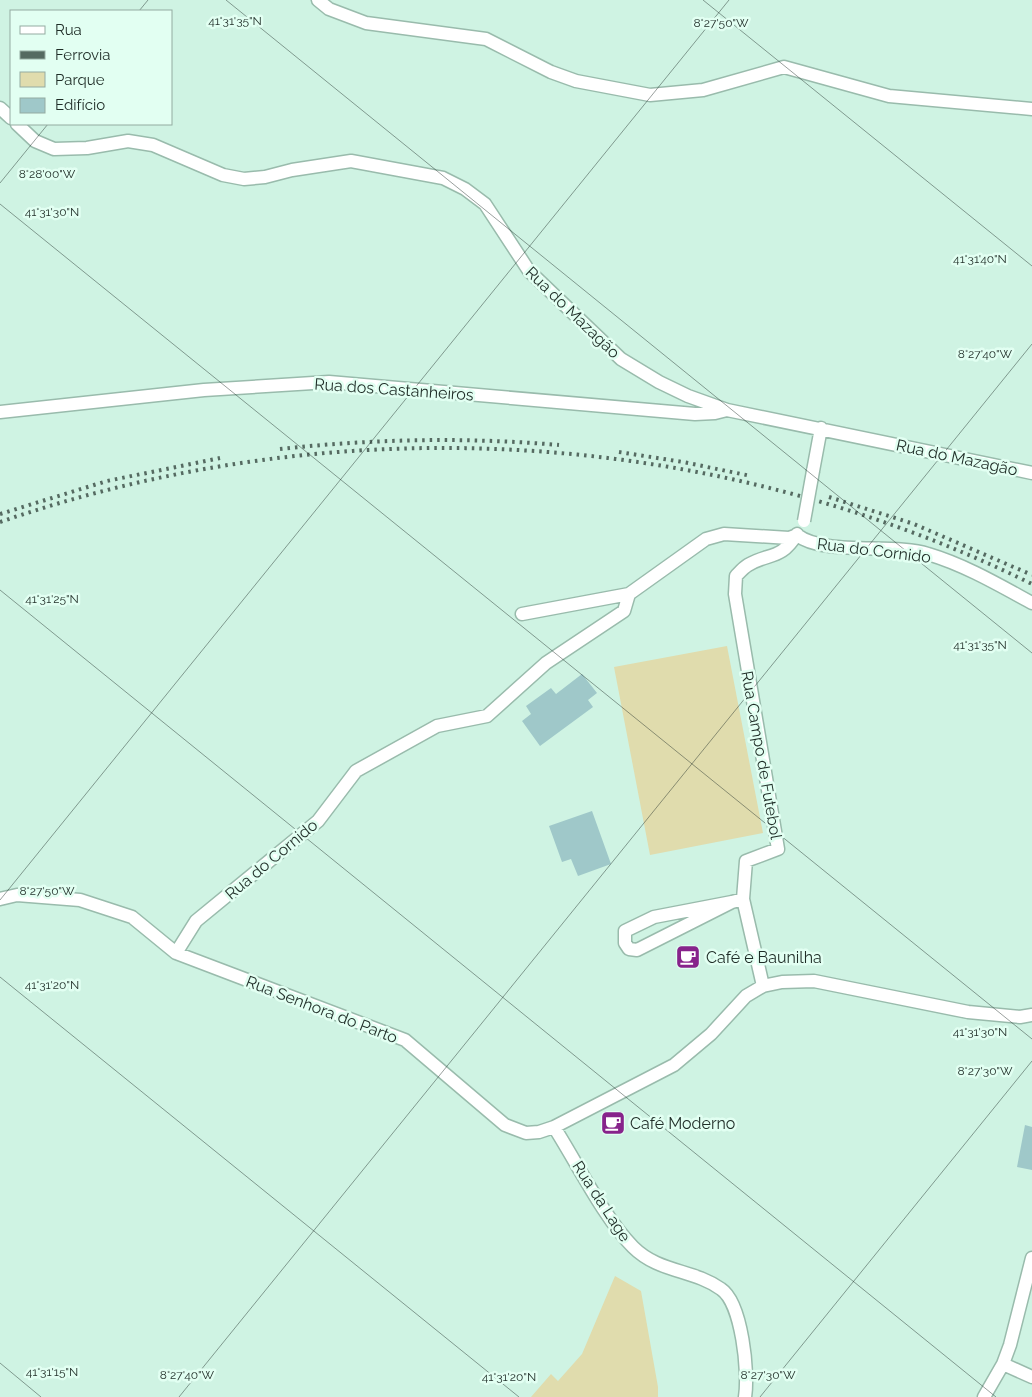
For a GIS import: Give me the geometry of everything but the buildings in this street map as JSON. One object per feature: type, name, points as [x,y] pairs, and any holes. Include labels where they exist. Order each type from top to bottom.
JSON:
[{"type":"street","points":[[318,0],[329,9],[366,23],[486,39],[552,72],[576,81],[650,95],[702,90],[784,67],[889,96],[1032,109]]},
{"type":"street","points":[[0,108],[10,117]]},
{"type":"street","name":"Rua do Mazagão","points":[[18,125],[35,141],[54,149],[87,148],[128,141],[153,145],[223,175],[244,179],[352,161],[443,178],[465,189],[485,204],[529,271],[621,359],[658,382],[688,396],[728,410],[1032,473]]},
{"type":"street","name":"Rua dos Castanheiros","points":[[0,412],[204,390],[329,382],[695,414],[728,410]]},
{"type":"street","name":"Rua do Cornido","points":[[176,953],[196,921],[318,821],[356,771],[437,726],[487,716],[546,663],[624,611],[629,594],[706,539],[724,534],[789,538],[797,534],[804,520],[821,428]]},
{"type":"street","name":"Rua do Cornido","points":[[797,534],[805,541],[858,548],[927,553],[978,574],[1032,603]]},
{"type":"street","name":"Rua Campo de Futebol","points":[[763,986],[738,900],[746,861],[778,849],[735,594],[736,576],[748,565],[777,555],[789,547],[797,534]]},
{"type":"street","points":[[522,614],[629,594]]},
{"type":"street","name":"Rua Senhora do Parto","points":[[0,899],[17,895],[80,900],[132,917],[176,953],[405,1040],[505,1125],[526,1133],[538,1132],[554,1127],[674,1065],[711,1034],[746,996],[763,986],[814,981],[968,1012],[1020,1017],[1032,1015]]},
{"type":"street","points":[[738,900],[636,950],[629,949],[625,943],[625,931],[648,920],[738,900]]},
{"type":"street","name":"Rua da Lage","points":[[554,1127],[618,1231],[633,1247],[649,1262],[688,1274],[722,1289],[731,1304],[741,1333],[746,1361],[745,1397]]},
{"type":"street","points":[[984,1397],[1003,1364],[1010,1345],[1032,1258]]},
{"type":"street","points":[[1003,1364],[1032,1377]]},
{"type":"green space","points":[[727,646],[763,833],[650,855],[614,667]]},
{"type":"green space","points":[[615,1276],[641,1291],[658,1387],[658,1397],[531,1397],[551,1374],[558,1381],[582,1354]]},
{"type":"railway","points":[[280,449],[419,440],[524,442],[559,445]]},
{"type":"railway","points":[[0,522],[128,485],[258,461],[390,449],[522,450],[653,464],[783,491],[909,531],[1032,584]]},
{"type":"railway","points":[[619,452],[683,462],[751,476]]},
{"type":"railway","points":[[0,514],[107,481],[220,458]]},
{"type":"railway","points":[[829,497],[914,524],[1032,575]]},
{"type":"place","name":"Café e Baunilha","points":[[688,957]]},
{"type":"place","name":"Café Moderno","points":[[613,1123]]}]
